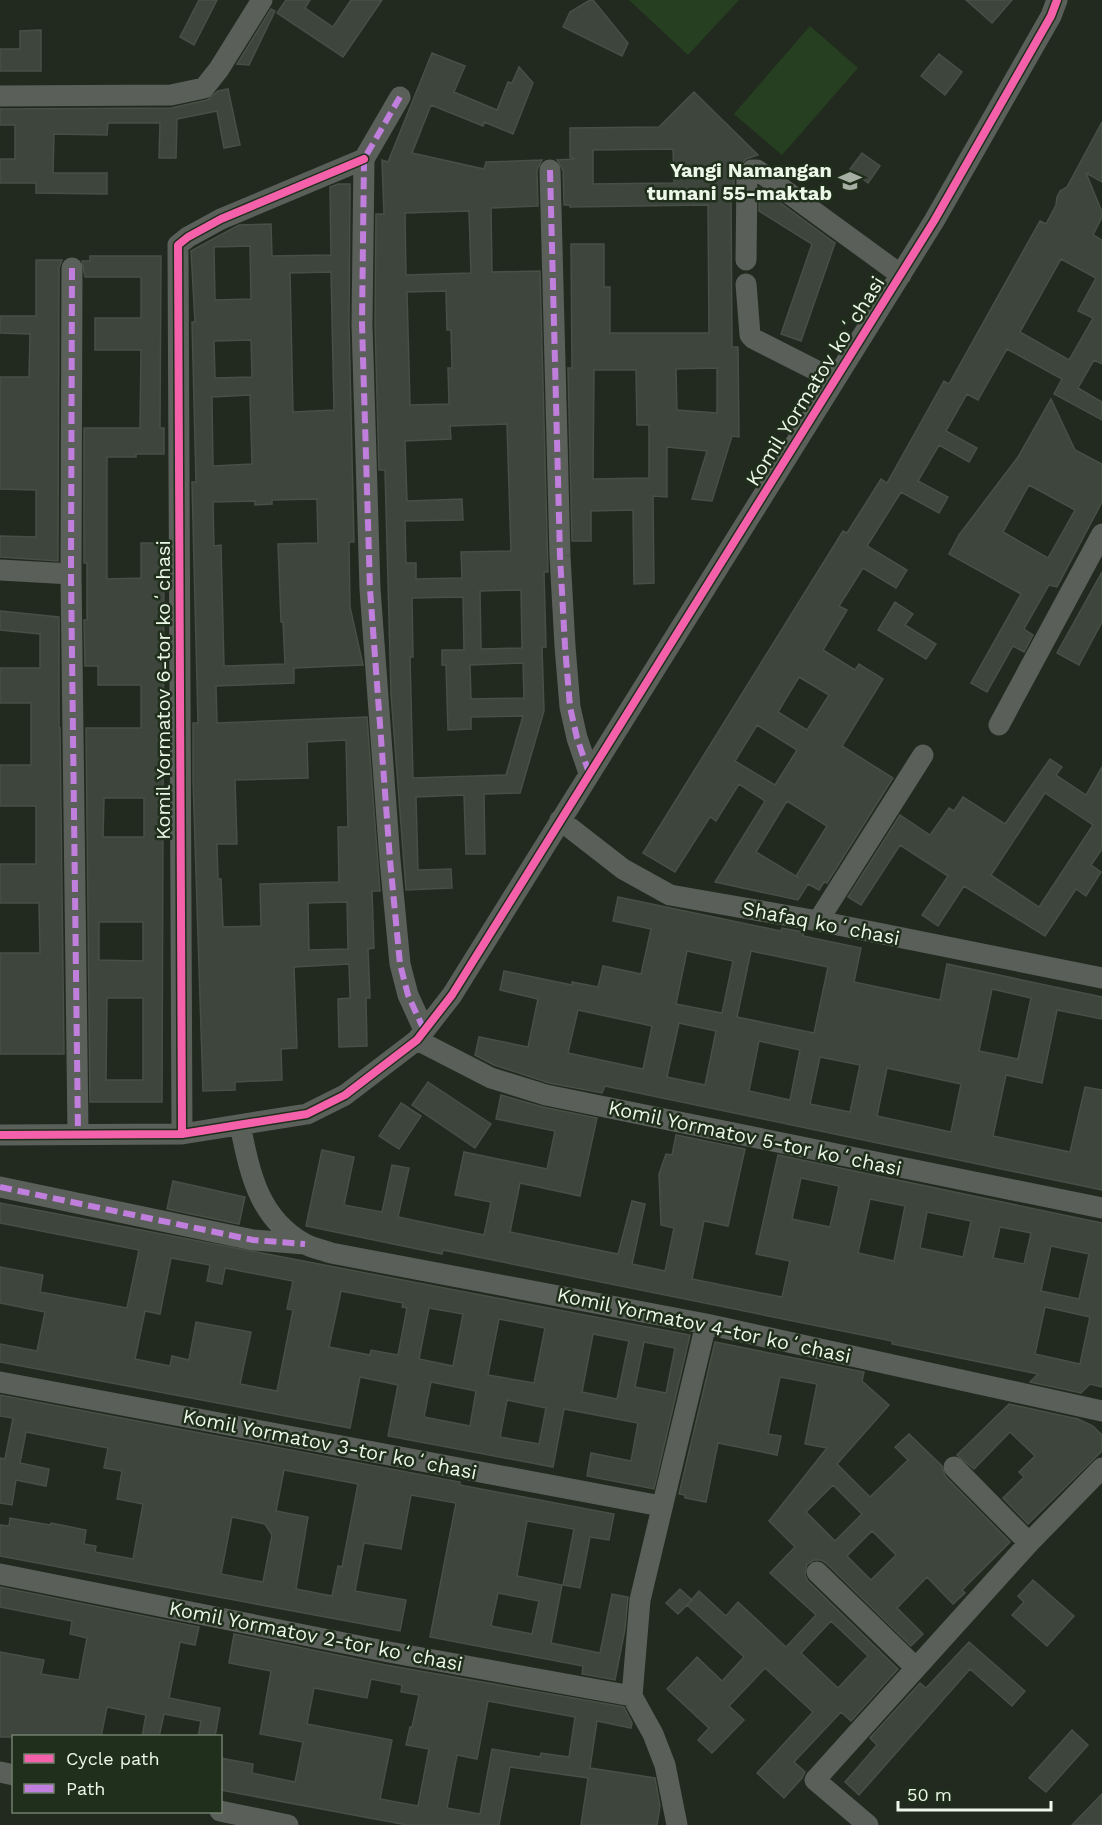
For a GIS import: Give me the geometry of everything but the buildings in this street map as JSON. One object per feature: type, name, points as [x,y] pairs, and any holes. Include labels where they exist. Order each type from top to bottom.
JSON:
[{"type":"street","points":[[0,96],[171,94],[204,88],[219,69],[262,0]]},
{"type":"street","name":"Komil Yormatov koʻchasi","points":[[0,1134],[182,1134],[307,1114],[345,1095],[420,1035],[452,995],[901,275],[1051,16],[1057,0]]},
{"type":"street","points":[[400,97],[364,159],[362,324],[369,589],[390,860],[400,964],[420,1035]]},
{"type":"street","name":"Komil Yormatov 6-tor koʻchasi","points":[[182,1134],[178,245],[221,219],[364,159]]},
{"type":"street","points":[[550,170],[560,556],[565,646],[570,707],[577,738],[589,773]]},
{"type":"street","points":[[746,260],[747,177],[752,170],[757,170],[901,275]]},
{"type":"street","points":[[72,268],[71,574],[78,1134]]},
{"type":"street","points":[[746,284],[750,335],[753,339],[835,380]]},
{"type":"street","points":[[999,725],[1102,534]]},
{"type":"street","points":[[0,570],[71,574]]},
{"type":"street","points":[[818,921],[923,755]]},
{"type":"street","name":"Shafaq koʻchasi","points":[[560,820],[623,869],[670,895],[1101,975]]},
{"type":"street","name":"Komil Yormatov 5-tor koʻchasi","points":[[420,1035],[491,1078],[546,1095],[1102,1208]]},
{"type":"street","name":"Komil Yormatov 4-tor koʻchasi","points":[[240,1125],[253,1180],[268,1212],[305,1244]]},
{"type":"street","name":"Komil Yormatov 4-tor koʻchasi","points":[[0,1187],[253,1240],[305,1244],[331,1253],[706,1324],[1102,1411]]},
{"type":"street","points":[[677,1825],[665,1765],[654,1734],[632,1696],[640,1600],[706,1324]]},
{"type":"street","name":"Komil Yormatov 3-tor koʻchasi","points":[[0,1382],[661,1506]]},
{"type":"street","points":[[954,1467],[1029,1543]]},
{"type":"street","points":[[868,1825],[815,1780],[1029,1543],[1102,1468]]},
{"type":"street","points":[[817,1572],[916,1668]]},
{"type":"street","name":"Komil Yormatov 2-tor koʻchasi","points":[[0,1574],[389,1652],[632,1696]]},
{"type":"street","points":[[222,1811],[288,1825]]},
{"type":"green space","points":[[629,0],[739,0],[688,55]]},
{"type":"green space","points":[[810,26],[858,68],[782,155],[734,114]]},
{"type":"marked path","points":[[400,97],[364,159],[362,324],[370,589],[390,860],[400,964],[408,995],[424,1030]]},
{"type":"marked path","points":[[550,170],[560,556],[565,646],[570,707],[577,738],[589,773]]},
{"type":"marked path","points":[[72,268],[71,574],[78,1134]]},
{"type":"marked path","points":[[0,1187],[253,1240],[305,1244]]},
{"type":"cycle path","points":[[0,1135],[182,1134],[307,1114],[345,1095],[417,1040],[452,995],[934,221],[1051,16],[1057,0]]},
{"type":"cycle path","points":[[182,1134],[178,245],[221,219],[364,159]]},
{"type":"place","name":"Yangi Namangan tumani 55-maktab","points":[[850,181]]}]
